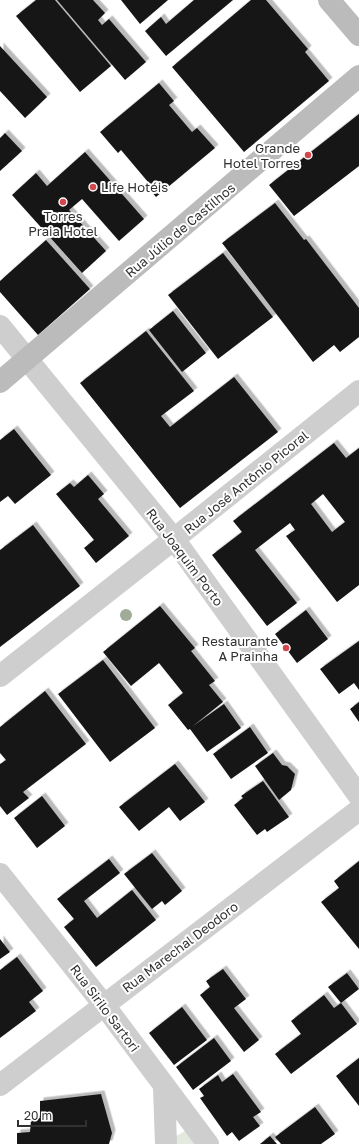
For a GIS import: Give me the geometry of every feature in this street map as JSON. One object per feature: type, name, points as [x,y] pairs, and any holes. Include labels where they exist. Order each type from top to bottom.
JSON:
[{"type":"street","points":[[329,0],[359,35]]},
{"type":"street","name":"Rua Júlio de Castilhos","points":[[0,382],[359,76]]},
{"type":"street","name":"Rua Joaquim Porto","points":[[0,326],[174,540],[359,796]]},
{"type":"street","name":"Rua José Antônio Picoral","points":[[0,676],[174,540],[359,391]]},
{"type":"street","name":"Rua Marechal Deodoro","points":[[0,1084],[359,810]]},
{"type":"street","name":"Rua Sirilo Sartori","points":[[0,874],[104,1005],[164,1088],[208,1144]]},
{"type":"street","points":[[164,1088],[166,1144]]},
{"type":"shaded area","points":[[187,1130],[199,1144],[176,1144],[176,1136]]},
{"type":"building","points":[[36,0],[55,0],[111,66],[80,92],[16,16]]},
{"type":"building","points":[[57,0],[93,0],[105,13],[98,20],[102,25],[109,19],[146,62],[125,80]]},
{"type":"building","points":[[121,0],[168,0],[140,24]]},
{"type":"building","points":[[194,0],[233,0],[166,56],[145,31],[161,17],[166,24]]},
{"type":"building","points":[[251,0],[266,0],[308,49],[305,52],[329,81],[244,152],[172,67]]},
{"type":"building","points":[[0,46],[47,97],[25,118],[0,91]]},
{"type":"building","points":[[159,83],[174,101],[169,105],[192,132],[197,128],[215,148],[156,197],[145,184],[148,182],[121,150],[118,153],[100,132]]},
{"type":"building","points":[[359,114],[359,166],[294,216],[269,185]]},
{"type":"building","points":[[5,133],[22,151],[0,171],[0,138]]},
{"type":"building","points":[[85,152],[144,219],[119,241],[82,199],[69,210],[106,251],[82,273],[12,195],[36,173],[47,186]]},
{"type":"building","points":[[275,203],[304,240],[306,239],[359,308],[359,337],[340,352],[334,345],[313,362],[222,243]]},
{"type":"building","points":[[46,240],[90,289],[38,335],[0,292],[0,281]]},
{"type":"building","points":[[223,253],[273,317],[218,359],[168,295]]},
{"type":"building","points":[[173,311],[206,353],[182,372],[149,330]]},
{"type":"building","points":[[146,331],[194,391],[161,416],[170,427],[234,377],[278,432],[180,508],[80,383]]},
{"type":"building","points":[[14,429],[51,475],[15,504],[8,496],[0,502],[0,440]]},
{"type":"building","points":[[334,443],[346,458],[359,448],[359,585],[337,602],[286,536],[295,530],[290,523],[255,550],[297,603],[267,626],[212,555],[242,532],[233,521]],"holes":[[[323,494],[345,522],[332,532],[311,504]]]},
{"type":"building","points":[[88,475],[104,494],[98,499],[129,536],[96,563],[84,548],[94,540],[56,494],[70,483],[74,487]]},
{"type":"building","points":[[33,525],[80,586],[0,647],[0,550]]},
{"type":"building","points":[[160,606],[195,648],[191,651],[215,681],[209,685],[223,702],[193,726],[224,704],[241,728],[207,752],[190,729],[188,730],[168,705],[183,693],[159,663],[131,686],[103,652]]},
{"type":"building","points":[[306,610],[328,639],[297,663],[275,634]]},
{"type":"building","points":[[359,641],[359,690],[354,683],[339,694],[320,669]]},
{"type":"building","points":[[103,660],[155,728],[110,762],[58,694]]},
{"type":"building","points":[[45,691],[86,744],[23,792],[29,798],[7,815],[0,806],[0,764],[6,760],[0,753],[0,727]]},
{"type":"building","points":[[359,702],[359,722],[350,709]]},
{"type":"building","points":[[250,727],[268,753],[231,779],[213,754]]},
{"type":"building","points":[[273,753],[282,765],[287,766],[295,774],[291,790],[279,800],[255,766]]},
{"type":"building","points":[[175,764],[205,802],[180,821],[169,807],[139,831],[119,807]]},
{"type":"building","points":[[263,781],[289,817],[267,832],[265,829],[257,835],[234,805],[243,798],[241,796]]},
{"type":"building","points":[[42,796],[65,826],[37,848],[14,818]]},
{"type":"building","points":[[152,853],[182,891],[165,905],[162,901],[152,909],[124,874]]},
{"type":"building","points":[[109,859],[120,873],[84,901],[97,918],[132,890],[156,920],[96,967],[64,927],[74,919],[57,899]]},
{"type":"building","points":[[359,861],[359,949],[321,902],[339,888],[334,881]]},
{"type":"building","points":[[0,939],[10,952],[0,959]]},
{"type":"building","points":[[17,957],[43,991],[29,1002],[36,1011],[0,1038],[0,970]]},
{"type":"building","points":[[223,969],[246,999],[234,1008],[259,1040],[244,1052],[200,995],[210,987],[206,981]]},
{"type":"building","points":[[347,973],[359,989],[341,1003],[328,987]]},
{"type":"building","points":[[324,995],[334,1008],[341,1003],[357,1024],[291,1074],[275,1054],[301,1034],[291,1021]]},
{"type":"building","points":[[182,1007],[207,1040],[174,1065],[149,1033]]},
{"type":"building","points":[[214,1038],[231,1061],[193,1090],[176,1067]]},
{"type":"building","points":[[359,1058],[359,1106],[336,1076]]},
{"type":"building","points":[[233,1074],[261,1112],[253,1117],[260,1126],[239,1141],[232,1132],[227,1136],[200,1098],[204,1096],[199,1089],[218,1075],[222,1082]]},
{"type":"building","points":[[101,1094],[112,1133],[109,1144],[17,1144],[17,1133],[30,1132],[31,1120],[40,1118],[40,1101]]},
{"type":"building","points":[[315,1107],[335,1134],[321,1144],[281,1144],[275,1137]]},
{"type":"building","points":[[270,1136],[277,1144],[260,1144]]},
{"type":"place","name":"Grande Hotel Torres","points":[[308,155]]},
{"type":"place","name":"Life Hotéis","points":[[93,187]]},
{"type":"place","name":"Torres Praia Hotel","points":[[63,202]]},
{"type":"place","name":"Restaurante A Prainha","points":[[286,648]]}]
